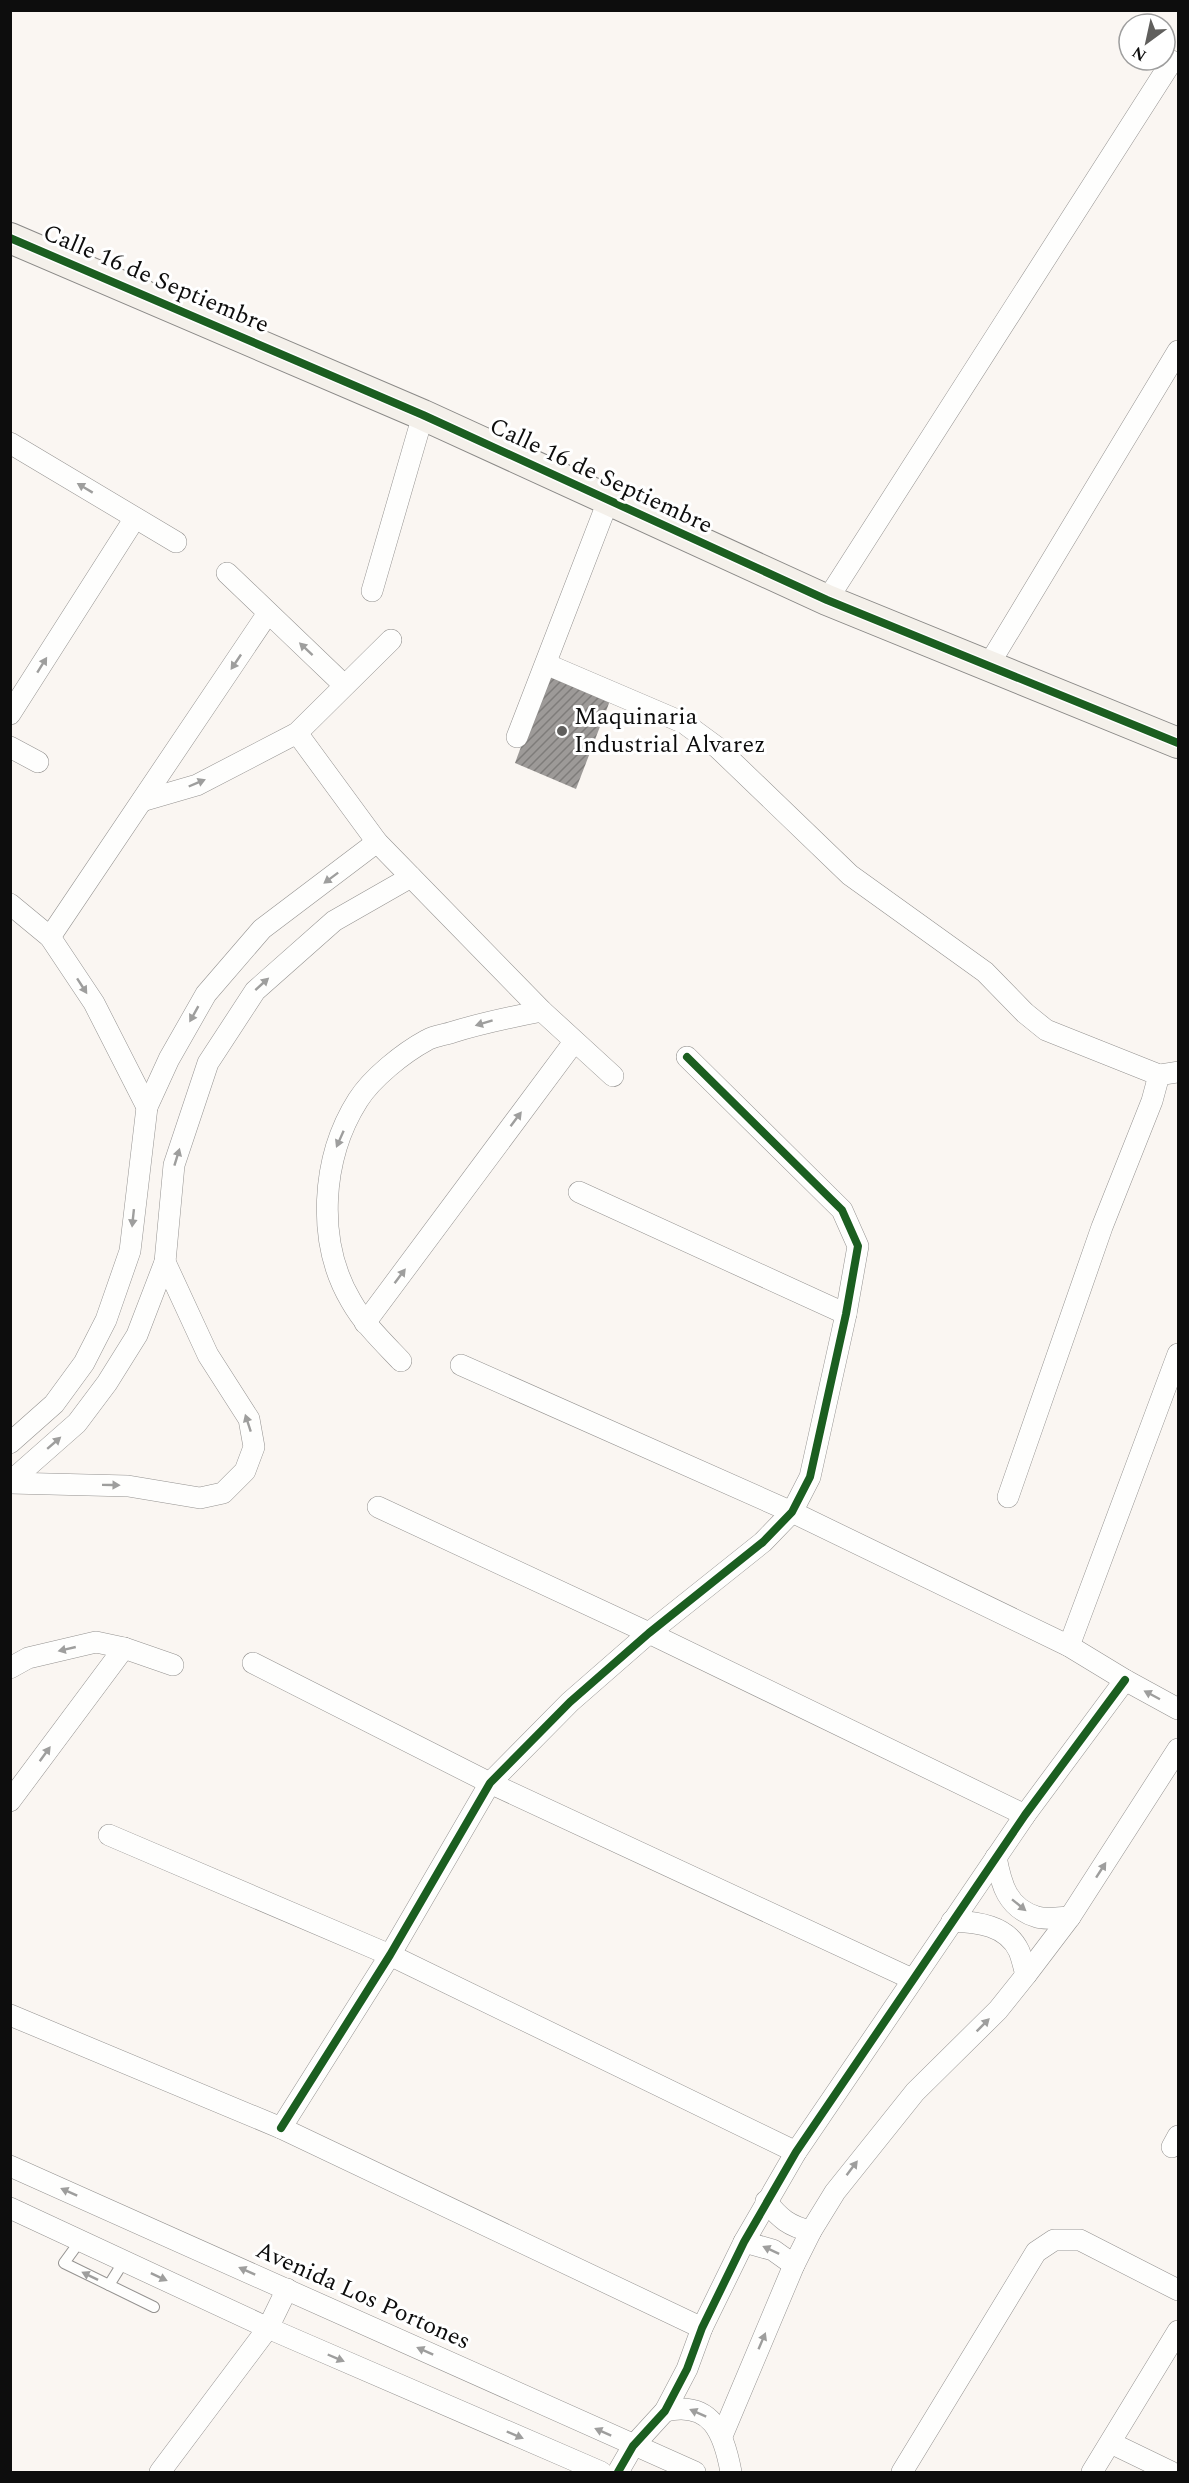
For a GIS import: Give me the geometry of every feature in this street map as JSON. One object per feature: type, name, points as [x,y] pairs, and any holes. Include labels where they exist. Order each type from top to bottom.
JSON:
[{"type":"street","points":[[827,600],[1165,72]]},
{"type":"street","name":"Calle 16 de Septiembre","points":[[10,238],[423,415],[827,600],[1179,742]]},
{"type":"street","points":[[988,666],[1179,351]]},
{"type":"street","points":[[372,591],[423,415]]},
{"type":"street","points":[[10,443],[176,542]]},
{"type":"street","points":[[517,737],[608,501]]},
{"type":"street","points":[[10,714],[135,518]]},
{"type":"street","points":[[227,573],[344,685]]},
{"type":"street","points":[[50,937],[268,613]]},
{"type":"street","points":[[142,801],[197,785],[297,733],[391,640]]},
{"type":"street","points":[[546,664],[684,723],[718,748],[850,875],[985,972],[1025,1013],[1046,1030],[1169,1073],[1152,1101],[1102,1227],[1008,1497]]},
{"type":"street","points":[[297,733],[377,842],[542,1011],[613,1076]]},
{"type":"street","points":[[10,747],[38,762]]},
{"type":"street","points":[[10,1443],[54,1404],[84,1363],[106,1320],[130,1251],[135,1191],[147,1107],[169,1059],[201,1003],[262,929],[377,842]]},
{"type":"street","points":[[10,1482],[77,1423],[107,1383],[137,1335],[165,1262],[174,1165],[208,1063],[255,991],[334,921],[411,877]]},
{"type":"street","points":[[10,904],[50,937],[94,1003],[147,1107]]},
{"type":"street","points":[[401,1361],[365,1323],[350,1300],[330,1248],[328,1191],[337,1147],[358,1100],[389,1066],[428,1040],[496,1019],[542,1011]]},
{"type":"street","points":[[365,1323],[574,1042]]},
{"type":"street","points":[[281,2128],[390,1954],[490,1783],[570,1702],[649,1633],[763,1542],[792,1512],[810,1478],[846,1314],[858,1246],[842,1210],[687,1057]]},
{"type":"street","points":[[135,1191],[171,1194]]},
{"type":"street","points":[[579,1192],[846,1314]]},
{"type":"street","points":[[10,1482],[128,1486],[200,1498],[223,1493],[244,1471],[254,1447],[249,1419],[208,1355],[165,1262]]},
{"type":"street","points":[[1069,1646],[1179,1354]]},
{"type":"street","points":[[461,1365],[792,1512],[1069,1646],[1179,1709]]},
{"type":"street","points":[[378,1507],[649,1633],[1025,1815]]},
{"type":"street","points":[[10,1668],[28,1658],[96,1642],[124,1648],[173,1665]]},
{"type":"street","points":[[10,1801],[124,1648]]},
{"type":"street","points":[[253,1663],[490,1783],[912,1979]]},
{"type":"street","points":[[618,2472],[633,2446],[665,2411],[687,2370],[702,2328],[744,2242],[796,2152],[1025,1815],[1125,1680]]},
{"type":"street","points":[[722,2436],[794,2265],[811,2231],[855,2164],[907,2101],[998,2010],[1026,1975],[1070,1917],[1177,1754]]},
{"type":"street","points":[[109,1835],[390,1954],[796,2152]]},
{"type":"street","points":[[996,1857],[1002,1887],[1016,1906],[1038,1917],[1070,1917]]},
{"type":"street","points":[[952,1921],[978,1922],[1002,1931],[1019,1950],[1026,1975]]},
{"type":"street","points":[[10,2014],[281,2128],[702,2328]]},
{"type":"street","name":"Avenida Los Portones","points":[[10,2166],[695,2472]]},
{"type":"street","points":[[766,2201],[786,2223],[798,2229],[811,2231]]},
{"type":"street","points":[[10,2208],[268,2328],[601,2472]]},
{"type":"street","points":[[902,2472],[1036,2252],[1054,2240],[1080,2240],[1179,2290]]},
{"type":"street","points":[[744,2242],[773,2250],[794,2265]]},
{"type":"street","points":[[160,2472],[268,2328],[287,2289]]},
{"type":"street","points":[[1092,2472],[1179,2331]]},
{"type":"street","points":[[665,2411],[678,2408],[692,2409],[705,2415],[715,2424],[722,2436],[731,2472]]},
{"type":"street","points":[[1111,2443],[1171,2472]]},
{"type":"lane","points":[[80,2241],[64,2263],[154,2307]]},
{"type":"lane","points":[[109,2285],[124,2261]]},
{"type":"building","name":"Maquinaria Industrial Alvarez","points":[[549,671],[611,698],[576,789],[515,763]]},
{"type":"cycle path","points":[[10,238],[423,415],[827,600],[1178,743]]},
{"type":"cycle path","points":[[281,2128],[390,1955],[490,1783],[570,1702],[649,1633],[763,1542],[792,1512],[810,1477],[846,1314],[858,1246],[842,1210],[687,1057]]},
{"type":"cycle path","points":[[618,2472],[633,2446],[665,2411],[687,2369],[702,2328],[744,2242],[796,2152],[1025,1815],[1125,1680]]},
{"type":"place","name":"Maquinaria Industrial Alvarez","points":[[562,731]]}]
